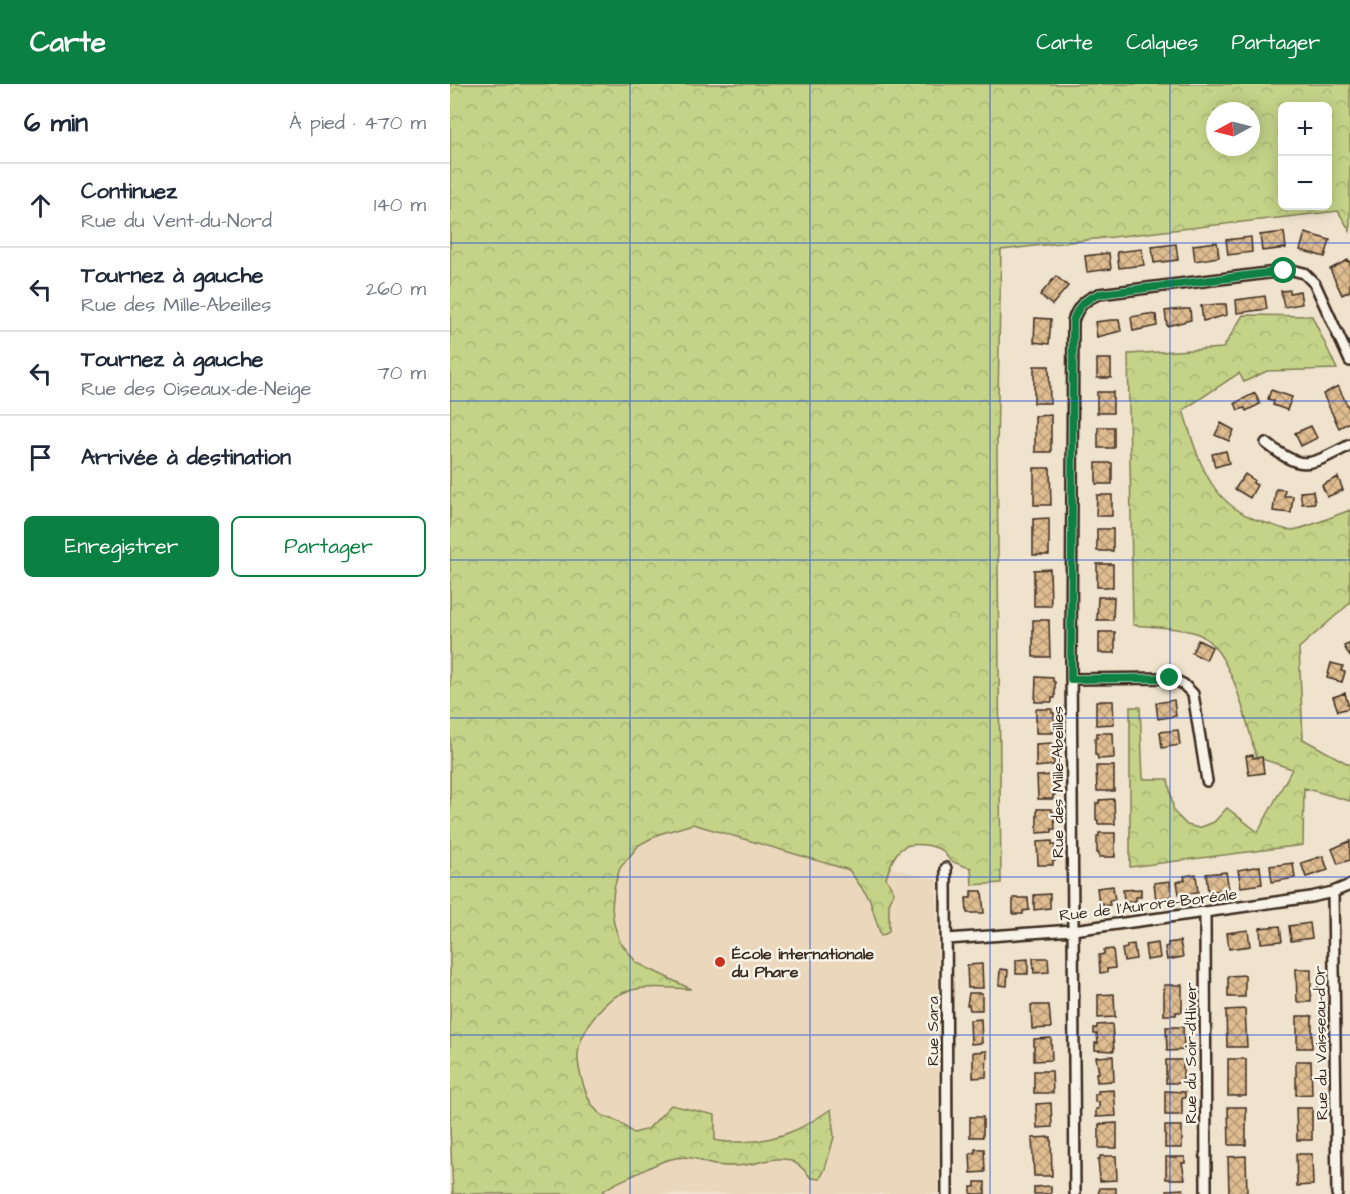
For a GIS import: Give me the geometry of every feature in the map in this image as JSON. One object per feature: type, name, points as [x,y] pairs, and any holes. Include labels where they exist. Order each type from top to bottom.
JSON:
[{"type":"street","name":"Rue des Mille-Abeilles","points":[[1076,1194],[1071,679],[1071,332],[1077,310],[1083,302],[1099,294],[1299,271],[1315,284],[1350,361]]},
{"type":"street","points":[[1266,443],[1292,461],[1301,463],[1319,460],[1350,445]]},
{"type":"street","points":[[1071,679],[1170,678],[1183,684],[1193,694],[1207,781]]},
{"type":"street","name":"Rue Sara","points":[[946,868],[947,1194]]},
{"type":"street","name":"Rue de l'Aurore-Boréale","points":[[947,939],[1073,930],[1333,892],[1350,885]]},
{"type":"street","name":"Rue du Vaisseau-d'Or","points":[[1333,892],[1337,1194]]},
{"type":"street","name":"Rue du Soir-d'Hiver","points":[[1205,912],[1206,1194]]},
{"type":"shaded area","name":"École internationale du Phare","points":[[613,791],[937,880],[939,1194],[453,1194],[450,1043]]},
{"type":"green space","points":[[450,84],[1350,84],[1350,231],[1338,211],[1001,250],[997,449],[1001,883],[972,885],[971,868],[951,861],[943,851],[922,845],[905,847],[896,855],[886,878],[894,892],[889,904],[889,932],[881,936],[869,898],[849,870],[693,824],[659,834],[639,845],[620,868],[614,888],[612,908],[620,942],[637,963],[691,989],[635,989],[611,999],[598,1012],[582,1038],[578,1054],[582,1081],[593,1106],[602,1115],[619,1122],[634,1133],[648,1129],[671,1105],[715,1115],[715,1140],[722,1142],[756,1141],[779,1136],[800,1128],[831,1109],[834,1137],[820,1179],[811,1178],[802,1167],[793,1161],[784,1159],[727,1166],[713,1165],[685,1157],[656,1164],[600,1194],[453,1194],[450,1128]]},
{"type":"green space","points":[[1243,315],[1312,316],[1337,369],[1267,371],[1244,382],[1239,373],[1183,410],[1201,464],[1209,480],[1231,506],[1247,516],[1283,529],[1293,530],[1350,510],[1350,603],[1299,648],[1303,739],[1350,765],[1350,801],[1304,788],[1303,845],[1130,867],[1130,707],[1140,707],[1143,779],[1168,779],[1174,812],[1187,825],[1199,828],[1214,822],[1227,808],[1258,832],[1292,769],[1256,757],[1242,706],[1227,667],[1218,651],[1206,639],[1186,630],[1133,625],[1128,354],[1223,348]]},
{"type":"building","points":[[1284,232],[1286,248],[1262,251],[1260,235]]},
{"type":"building","points":[[1305,233],[1330,240],[1325,257],[1300,250]]},
{"type":"building","points":[[1251,237],[1252,252],[1228,255],[1226,240]]},
{"type":"building","points":[[1217,242],[1219,257],[1195,261],[1193,245]]},
{"type":"building","points":[[1176,244],[1178,260],[1154,263],[1152,247]]},
{"type":"building","points":[[1142,249],[1144,265],[1119,268],[1117,252]]},
{"type":"building","points":[[1109,253],[1111,269],[1087,272],[1085,256]]},
{"type":"building","points":[[1348,260],[1350,263],[1350,291],[1342,295],[1330,269]]},
{"type":"building","points":[[1056,276],[1068,286],[1052,305],[1040,295]]},
{"type":"building","points":[[1290,290],[1290,293],[1300,291],[1302,304],[1284,307],[1281,291]]},
{"type":"building","points":[[1265,296],[1267,309],[1237,313],[1236,300]]},
{"type":"building","points":[[1226,304],[1227,315],[1203,321],[1201,306]]},
{"type":"building","points":[[1190,309],[1191,320],[1167,326],[1165,311]]},
{"type":"building","points":[[1156,315],[1157,326],[1133,331],[1131,317]]},
{"type":"building","points":[[1035,318],[1051,319],[1049,344],[1034,342]]},
{"type":"building","points":[[1119,320],[1121,331],[1097,337],[1095,322]]},
{"type":"building","points":[[1097,359],[1111,359],[1111,378],[1097,378]]},
{"type":"building","points":[[1034,366],[1049,366],[1050,403],[1034,403]]},
{"type":"building","points":[[1338,386],[1350,411],[1350,422],[1339,428],[1323,394]]},
{"type":"building","points":[[1271,390],[1292,397],[1287,410],[1273,405],[1274,401],[1268,399]]},
{"type":"building","points":[[1097,392],[1113,392],[1113,413],[1097,413]]},
{"type":"building","points":[[1255,393],[1260,404],[1246,411],[1245,408],[1238,410],[1235,403]]},
{"type":"building","points":[[1051,415],[1051,452],[1035,452],[1035,416]]},
{"type":"building","points":[[1221,423],[1234,430],[1229,441],[1215,435]]},
{"type":"building","points":[[1311,426],[1317,438],[1301,446],[1295,433]]},
{"type":"building","points":[[1098,427],[1114,427],[1114,448],[1098,448]]},
{"type":"building","points":[[1226,451],[1229,463],[1215,467],[1212,454]]},
{"type":"building","points":[[1096,463],[1112,463],[1112,484],[1096,484]]},
{"type":"building","points":[[1034,468],[1050,468],[1051,505],[1034,505]]},
{"type":"building","points":[[1245,474],[1257,485],[1250,498],[1235,489]]},
{"type":"building","points":[[1338,477],[1343,490],[1327,497],[1322,485]]},
{"type":"building","points":[[1276,489],[1285,490],[1284,496],[1293,496],[1291,513],[1273,511]]},
{"type":"building","points":[[1313,491],[1315,503],[1302,504],[1300,492]]},
{"type":"building","points":[[1097,495],[1112,495],[1112,516],[1096,516]]},
{"type":"building","points":[[1049,518],[1049,555],[1033,555],[1033,519]]},
{"type":"building","points":[[1097,529],[1113,529],[1113,551],[1097,551]]},
{"type":"building","points":[[1097,564],[1113,564],[1113,587],[1097,587]]},
{"type":"building","points":[[1050,569],[1051,606],[1034,606],[1034,570]]},
{"type":"building","points":[[1098,597],[1114,597],[1113,620],[1097,620]]},
{"type":"building","points":[[1033,620],[1049,620],[1050,657],[1033,657]]},
{"type":"building","points":[[1099,632],[1115,632],[1115,653],[1099,653]]},
{"type":"building","points":[[1198,640],[1212,647],[1206,660],[1192,653]]},
{"type":"building","points":[[1350,643],[1350,657],[1344,646]]},
{"type":"building","points":[[1331,663],[1343,666],[1341,671],[1345,672],[1342,682],[1327,678]]},
{"type":"building","points":[[1036,677],[1053,678],[1055,698],[1052,698],[1052,702],[1035,702]]},
{"type":"building","points":[[1345,693],[1349,708],[1338,711],[1333,697]]},
{"type":"building","points":[[1174,700],[1176,716],[1158,719],[1156,703]]},
{"type":"building","points":[[1096,701],[1113,701],[1114,724],[1096,725]]},
{"type":"building","points":[[1036,709],[1052,709],[1055,730],[1053,733],[1036,733]]},
{"type":"building","points":[[1178,730],[1180,745],[1162,748],[1160,732]]},
{"type":"building","points":[[1097,733],[1113,733],[1114,758],[1098,759],[1095,755]]},
{"type":"building","points":[[1052,743],[1054,745],[1052,760],[1054,760],[1054,765],[1036,767],[1036,744]]},
{"type":"building","points":[[1253,755],[1253,758],[1262,757],[1264,773],[1249,775],[1246,756]]},
{"type":"building","points":[[1096,766],[1114,766],[1114,791],[1097,791]]},
{"type":"building","points":[[1052,775],[1055,779],[1053,799],[1038,799],[1037,776]]},
{"type":"building","points":[[1114,799],[1115,824],[1098,824],[1096,803],[1099,803],[1099,800]]},
{"type":"building","points":[[1037,809],[1052,809],[1054,812],[1055,829],[1052,829],[1052,832],[1037,833]]},
{"type":"building","points":[[1099,833],[1115,833],[1115,857],[1099,857],[1097,836]]},
{"type":"building","points":[[1052,841],[1052,845],[1055,845],[1053,865],[1038,865],[1037,842]]},
{"type":"building","points":[[1350,841],[1350,860],[1338,864],[1332,849]]},
{"type":"building","points":[[1323,856],[1328,870],[1306,877],[1301,863]]},
{"type":"building","points":[[1293,863],[1295,878],[1272,882],[1270,866]]},
{"type":"building","points":[[1260,866],[1262,884],[1241,887],[1238,870]]},
{"type":"building","points":[[1226,872],[1229,889],[1208,892],[1206,874]]},
{"type":"building","points":[[1196,874],[1198,893],[1179,894],[1177,882],[1185,880],[1184,876]]},
{"type":"building","points":[[1170,881],[1171,896],[1156,900],[1154,883]]},
{"type":"building","points":[[1113,886],[1115,900],[1109,901],[1110,905],[1103,906],[1103,903],[1099,903],[1097,888]]},
{"type":"building","points":[[1141,889],[1141,897],[1136,897],[1136,901],[1124,902],[1123,890]]},
{"type":"building","points":[[971,891],[982,891],[984,913],[967,913],[966,898],[971,898]]},
{"type":"building","points":[[1050,894],[1050,908],[1034,910],[1034,895]]},
{"type":"building","points":[[1013,898],[1028,898],[1029,910],[1023,911],[1023,914],[1013,914]]},
{"type":"building","points":[[1310,923],[1312,938],[1291,941],[1289,926]]},
{"type":"building","points":[[1280,926],[1282,941],[1261,943],[1260,928]]},
{"type":"building","points":[[1248,930],[1250,946],[1229,949],[1227,933]]},
{"type":"building","points":[[1180,941],[1183,957],[1167,960],[1165,947],[1168,943]]},
{"type":"building","points":[[1158,943],[1160,958],[1147,960],[1145,945]]},
{"type":"building","points":[[1134,944],[1136,959],[1124,961],[1122,949]]},
{"type":"building","points":[[1113,949],[1115,968],[1100,973],[1099,955],[1104,954],[1104,950]]},
{"type":"building","points":[[1033,958],[1048,958],[1049,972],[1034,973]]},
{"type":"building","points":[[1028,959],[1028,974],[1016,974],[1016,960]]},
{"type":"building","points":[[982,964],[983,988],[968,988],[967,965]]},
{"type":"building","points":[[1000,969],[1008,970],[1007,986],[999,985]]},
{"type":"building","points":[[1296,969],[1311,969],[1311,1002],[1297,1002]]},
{"type":"building","points":[[1245,975],[1245,997],[1228,997],[1228,976]]},
{"type":"building","points":[[1164,985],[1182,985],[1182,1012],[1176,1012],[1176,1015],[1164,1015]]},
{"type":"building","points":[[969,993],[982,993],[982,1010],[970,1010],[967,1005]]},
{"type":"building","points":[[1114,994],[1115,1017],[1098,1018],[1098,995]]},
{"type":"building","points":[[1031,1005],[1049,1005],[1051,1028],[1032,1029]]},
{"type":"building","points":[[1245,1009],[1247,1047],[1227,1047],[1226,1010]]},
{"type":"building","points":[[1297,1016],[1312,1016],[1312,1048],[1297,1048]]},
{"type":"building","points":[[981,1019],[982,1043],[971,1044],[970,1020]]},
{"type":"building","points":[[1112,1024],[1114,1051],[1095,1050],[1095,1043],[1098,1043],[1094,1028],[1097,1028],[1097,1025]]},
{"type":"building","points":[[1166,1027],[1183,1027],[1184,1050],[1167,1051]]},
{"type":"building","points":[[1051,1038],[1052,1060],[1034,1061],[1034,1039]]},
{"type":"building","points":[[987,1051],[986,1077],[973,1078],[973,1052]]},
{"type":"building","points":[[1113,1056],[1114,1081],[1097,1082],[1096,1073],[1099,1073],[1096,1057]]},
{"type":"building","points":[[1228,1059],[1246,1059],[1246,1096],[1228,1096]]},
{"type":"building","points":[[1166,1060],[1183,1060],[1183,1083],[1166,1083]]},
{"type":"building","points":[[1296,1061],[1311,1061],[1312,1094],[1296,1095]]},
{"type":"building","points":[[1034,1071],[1052,1071],[1053,1093],[1034,1093]]},
{"type":"building","points":[[1114,1090],[1116,1116],[1096,1117],[1099,1102],[1095,1102],[1095,1094],[1098,1094],[1098,1091]]},
{"type":"building","points":[[1165,1091],[1185,1092],[1185,1098],[1182,1098],[1182,1115],[1165,1115]]},
{"type":"building","points":[[1051,1103],[1052,1127],[1037,1128],[1036,1104]]},
{"type":"building","points":[[1228,1107],[1246,1107],[1246,1145],[1229,1145]]},
{"type":"building","points":[[1296,1108],[1312,1108],[1312,1140],[1297,1140]]},
{"type":"building","points":[[970,1117],[983,1117],[983,1137],[970,1137]]},
{"type":"building","points":[[1117,1123],[1117,1148],[1099,1148],[1099,1124]]},
{"type":"building","points":[[1165,1126],[1182,1126],[1182,1148],[1165,1148]]},
{"type":"building","points":[[1051,1137],[1052,1176],[1034,1176],[1032,1138]]},
{"type":"building","points":[[975,1149],[984,1149],[985,1172],[971,1173],[970,1154],[975,1153]]},
{"type":"building","points":[[1296,1154],[1312,1154],[1313,1185],[1297,1186]]},
{"type":"building","points":[[1100,1156],[1116,1156],[1117,1180],[1100,1181],[1098,1159]]},
{"type":"building","points":[[1246,1156],[1247,1193],[1229,1194],[1228,1157]]},
{"type":"building","points":[[1166,1157],[1185,1157],[1185,1163],[1182,1163],[1185,1179],[1166,1179]]},
{"type":"building","points":[[975,1182],[985,1182],[985,1194],[971,1194],[971,1187],[975,1187]]},
{"type":"building","points":[[1051,1186],[1051,1194],[1034,1194],[1034,1187]]},
{"type":"building","points":[[1100,1188],[1116,1188],[1116,1194],[1098,1194]]},
{"type":"building","points":[[1183,1189],[1186,1194],[1167,1194],[1167,1190]]},
{"type":"place","name":"École internationale du Phare","points":[[720,962]]},
{"type":"route","points":[[1170,678],[1071,679],[1071,332],[1073,321],[1083,302],[1099,294],[1284,271]]}]
